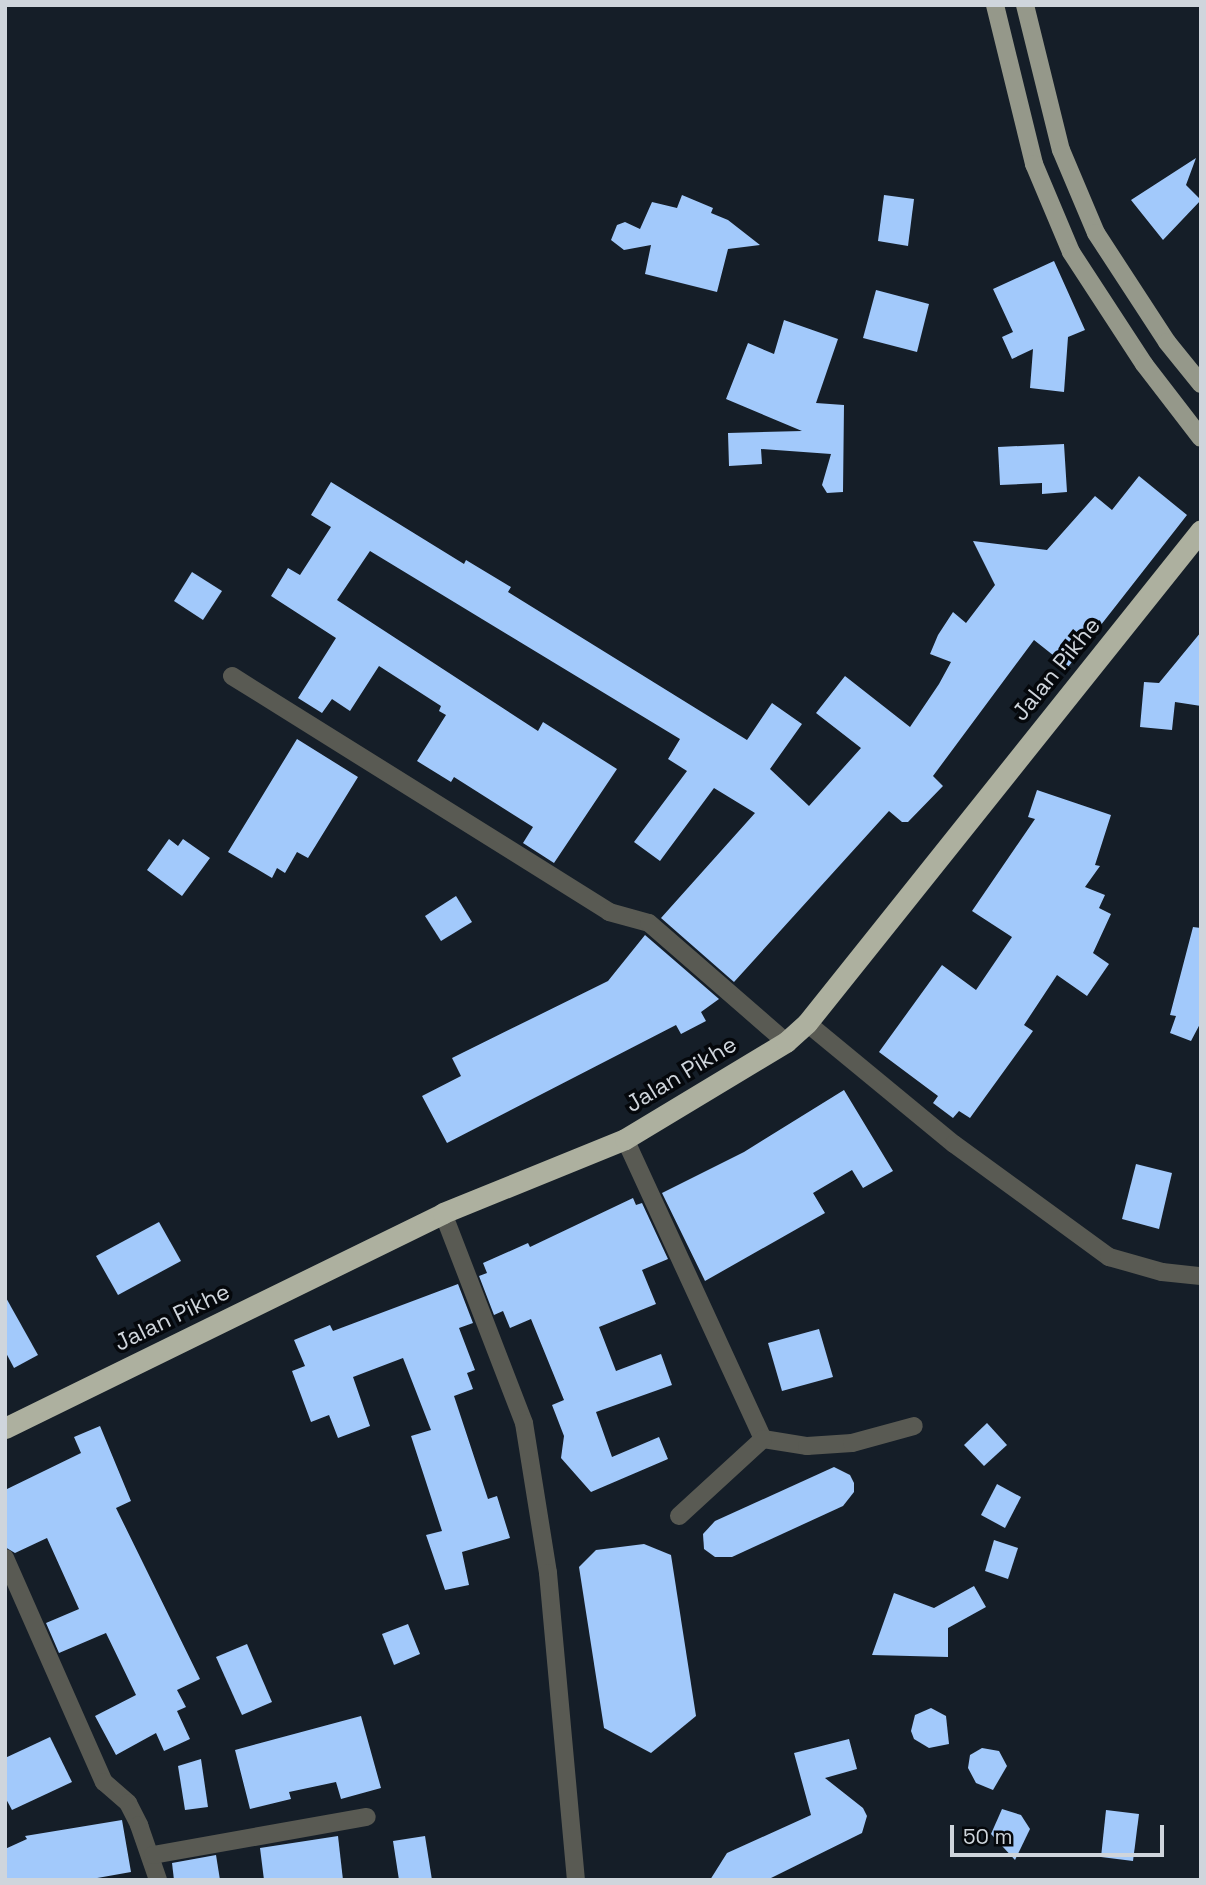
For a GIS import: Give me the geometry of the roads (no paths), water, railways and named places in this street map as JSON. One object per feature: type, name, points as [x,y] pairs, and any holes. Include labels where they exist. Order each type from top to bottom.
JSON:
[{"type":"highway","name":"Jalan Pikhe","points":[[5,1428],[443,1213],[625,1139],[786,1042],[807,1023],[1201,530]]},
{"type":"main road","points":[[995,5],[1034,164],[1070,252],[1144,364],[1201,438]]},
{"type":"main road","points":[[1025,5],[1061,150],[1096,233],[1167,342],[1201,384]]},
{"type":"street","points":[[232,676],[609,912],[649,923],[786,1042]]},
{"type":"street","points":[[807,1023],[954,1144],[1109,1257],[1162,1272],[1201,1276]]},
{"type":"street","points":[[625,1139],[763,1439]]},
{"type":"street","points":[[443,1213],[506,1366],[524,1423],[548,1573],[576,1880]]},
{"type":"street","points":[[763,1439],[807,1446],[852,1443],[914,1426]]},
{"type":"street","points":[[679,1516],[763,1439]]},
{"type":"street","points":[[5,1558],[104,1782],[128,1803],[153,1855],[158,1880]]},
{"type":"street","points":[[153,1855],[367,1817]]}]
